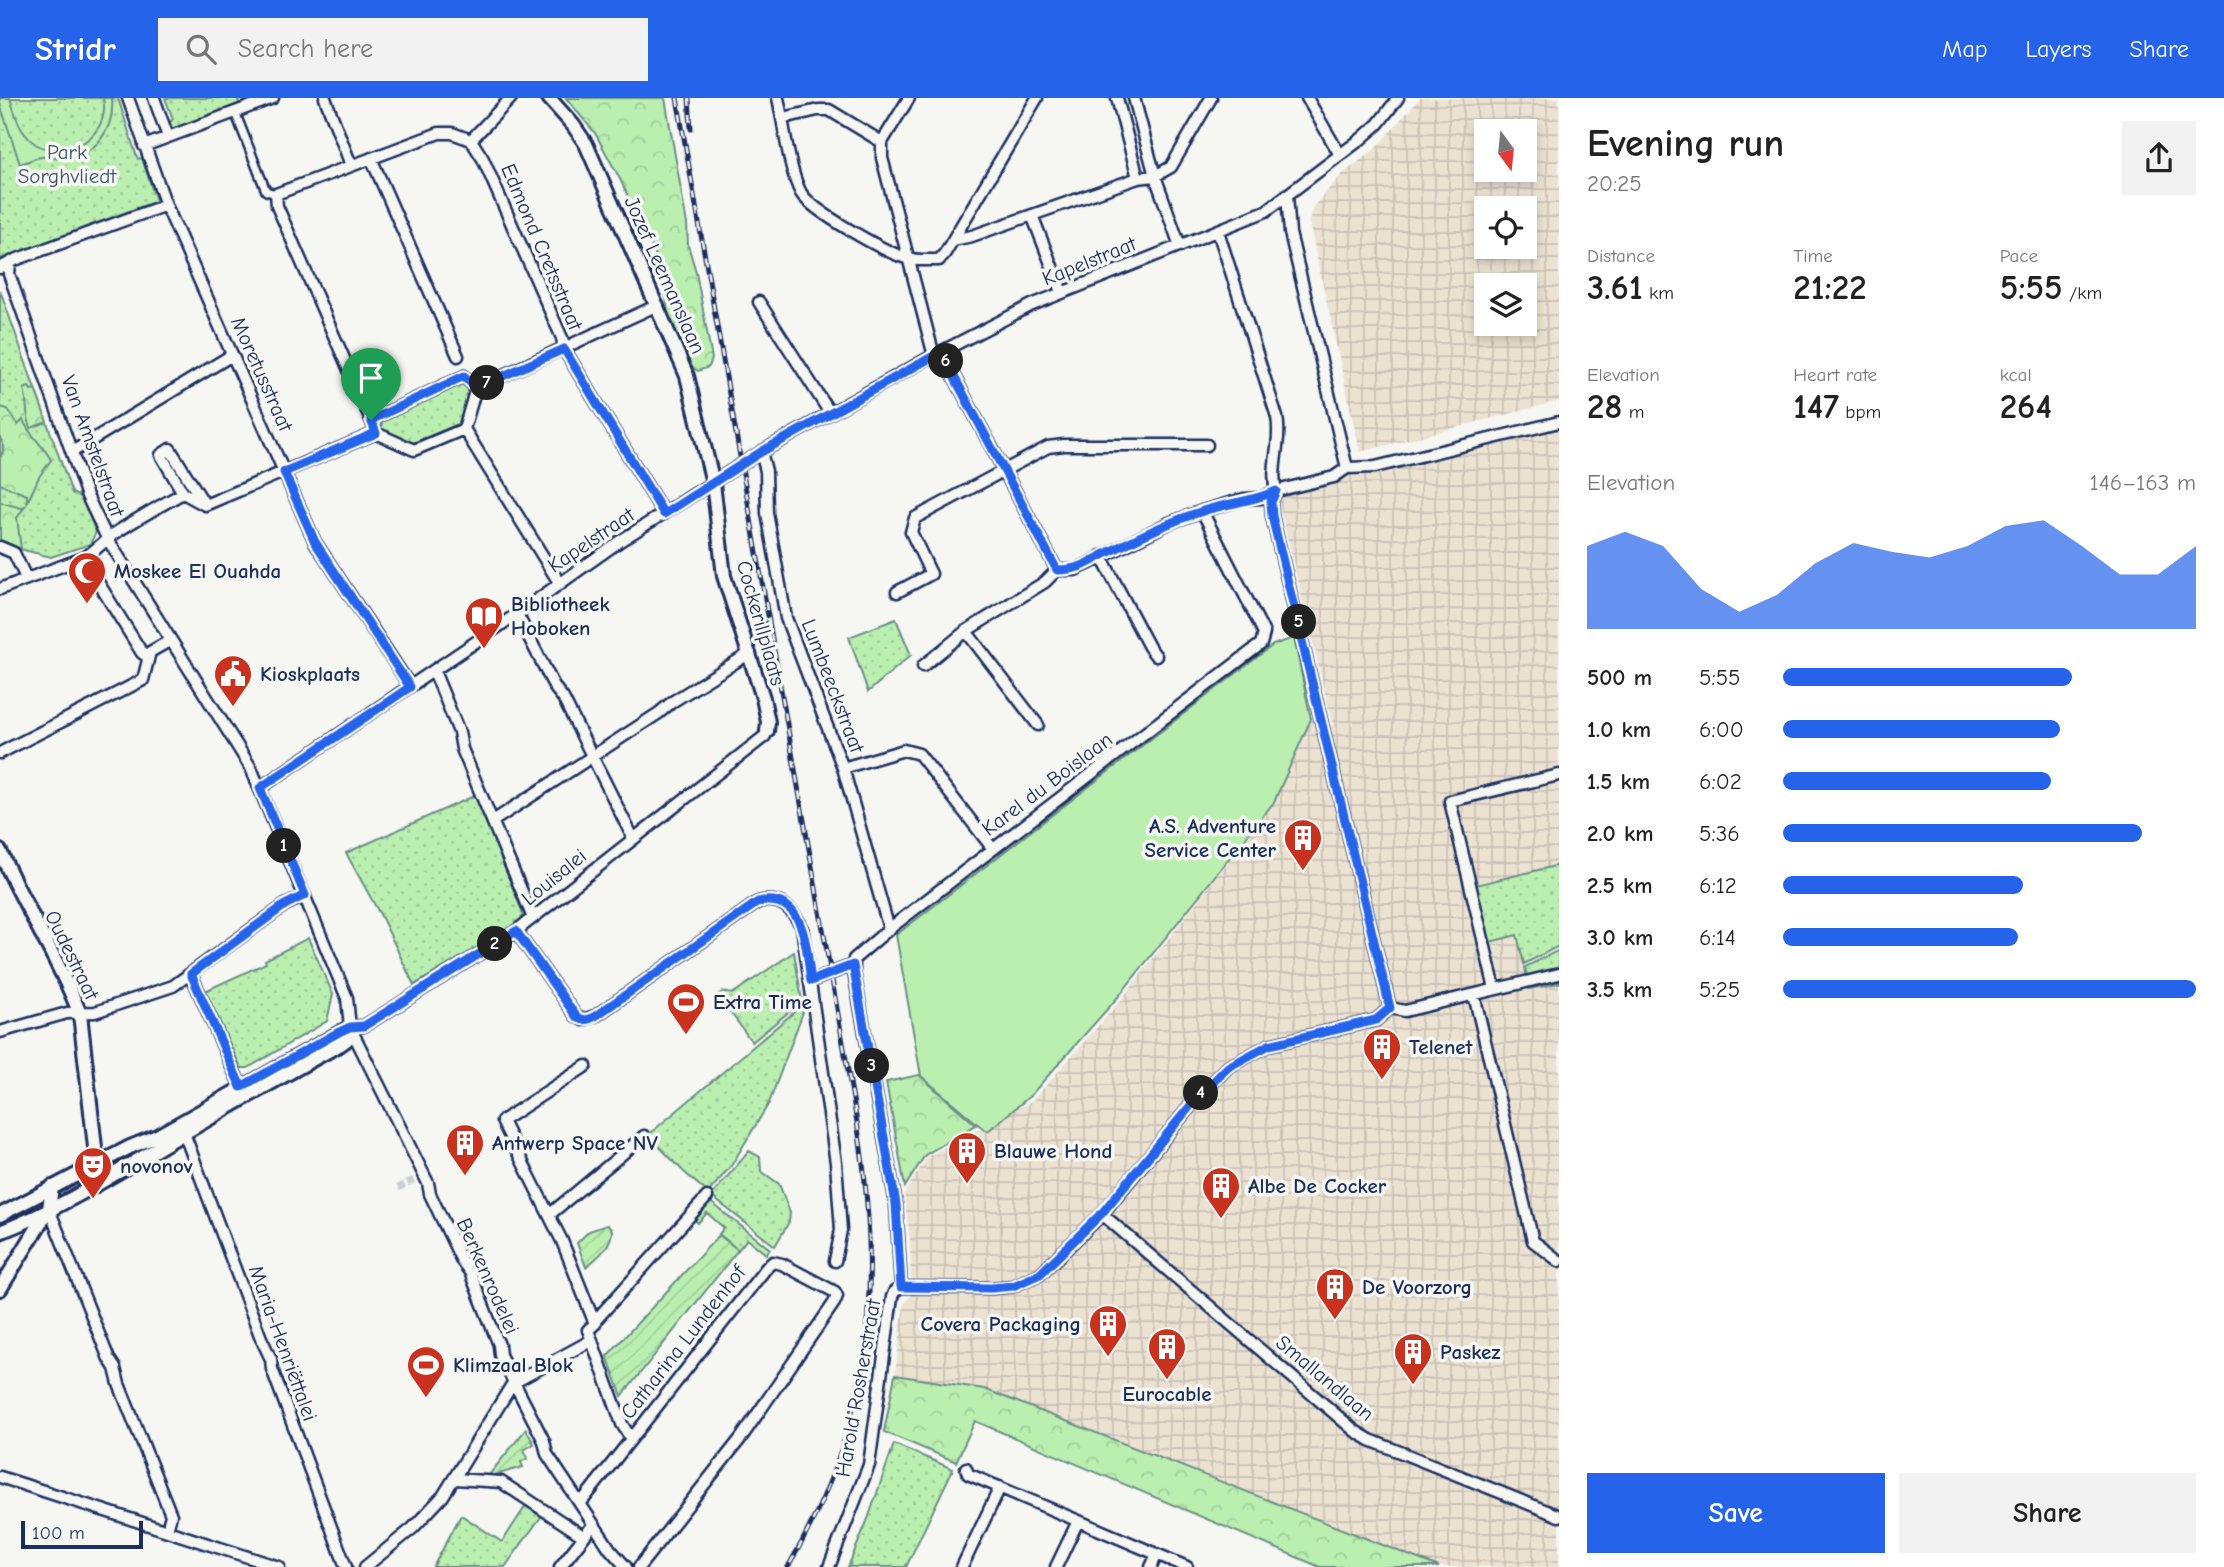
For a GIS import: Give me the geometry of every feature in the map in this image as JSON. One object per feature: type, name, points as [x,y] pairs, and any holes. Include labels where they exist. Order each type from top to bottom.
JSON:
[{"type":"street","name":"Moretusstraat","points":[[128,98],[166,205],[315,542],[410,687]]},
{"type":"street","points":[[154,98],[168,137]]},
{"type":"street","points":[[144,146],[274,98]]},
{"type":"street","points":[[325,98],[351,165]]},
{"type":"street","points":[[235,112],[266,191],[276,194],[439,133],[452,133],[471,140],[511,98]]},
{"type":"street","name":"Jozef Leemanslaan","points":[[548,98],[586,144],[658,305],[687,376],[713,483]]},
{"type":"street","points":[[778,98],[796,181],[808,201],[886,250],[909,259],[939,260],[1037,98]]},
{"type":"street","points":[[909,98],[882,142],[883,158],[937,354],[1057,570]]},
{"type":"street","points":[[1117,98],[1138,178]]},
{"type":"street","points":[[1134,98],[1155,176],[1180,246]]},
{"type":"street","points":[[953,240],[972,236],[1138,178],[1155,176],[1171,167],[1211,98]]},
{"type":"street","points":[[1307,98],[1340,155]]},
{"type":"street","name":"Kapelstraat","points":[[260,788],[664,514],[761,452],[937,354],[1062,292],[1266,211],[1378,124],[1398,98]]},
{"type":"street","points":[[783,118],[829,110],[882,142]]},
{"type":"street","name":"Edmond Cretsstraat","points":[[471,140],[483,159],[562,338],[564,349],[664,514]]},
{"type":"street","points":[[371,158],[458,356]]},
{"type":"street","points":[[276,194],[276,206],[376,433],[414,450],[464,429]]},
{"type":"street","points":[[1287,195],[1290,233],[1347,468]]},
{"type":"street","points":[[5,266],[166,205]]},
{"type":"street","points":[[1266,211],[1288,215]]},
{"type":"street","points":[[1032,215],[1062,292]]},
{"type":"street","points":[[1218,231],[1277,417],[1280,431],[1273,477],[1276,491],[1271,502],[1272,516],[1390,1008]]},
{"type":"street","name":"Van Amstelstraat","points":[[5,266],[87,496],[107,538],[172,640]]},
{"type":"street","points":[[759,302],[830,413]]},
{"type":"street","points":[[560,584],[464,429],[476,388],[658,305]]},
{"type":"street","points":[[72,452],[232,355]]},
{"type":"street","points":[[371,420],[464,376],[476,388]]},
{"type":"street","points":[[923,667],[965,631],[1045,582],[1057,570],[1075,570],[1169,523],[1244,499],[1261,498],[1276,491],[1334,477],[1347,468],[1375,467],[1559,422]]},
{"type":"street","points":[[205,505],[376,433]]},
{"type":"street","points":[[897,593],[931,574],[911,532],[915,518],[1048,447],[1207,445]]},
{"type":"street","points":[[170,449],[205,505],[183,493],[161,455],[170,449]]},
{"type":"street","name":"Lumbeeckstraat","points":[[761,452],[766,471],[767,513],[786,618],[843,768],[889,929]]},
{"type":"street","name":"Cockerillplaats","points":[[713,483],[724,576],[763,698],[767,731]]},
{"type":"street","points":[[0,589],[83,558],[94,552],[107,538],[183,493]]},
{"type":"street","name":"Karel du Boislaan","points":[[853,965],[857,955],[889,929],[1261,644],[1264,633],[1202,511]]},
{"type":"street","points":[[0,547],[13,553],[26,578]]},
{"type":"street","points":[[1101,556],[1156,656]]},
{"type":"street","points":[[83,558],[142,653],[148,657]]},
{"type":"street","points":[[517,614],[633,838]]},
{"type":"street","points":[[965,631],[1038,725]]},
{"type":"street","points":[[0,752],[143,680],[150,652],[172,640],[246,758],[260,788],[347,998],[351,1034],[344,1042],[255,1090],[235,1105],[104,1179],[0,1232]]},
{"type":"street","points":[[493,821],[750,653]]},
{"type":"street","points":[[434,670],[459,732],[462,749],[533,918]]},
{"type":"street","name":"Louisalei","points":[[350,1027],[364,1026],[516,931],[765,736],[767,731]]},
{"type":"street","points":[[843,768],[904,750],[919,754],[993,849]]},
{"type":"street","points":[[1495,989],[1450,801],[1559,775]]},
{"type":"street","name":"Oudestraat","points":[[0,851],[23,901],[72,991],[80,1014],[97,1165]]},
{"type":"street","points":[[0,1032],[67,1013],[95,1012],[173,986],[285,905],[305,895]]},
{"type":"street","points":[[516,931],[576,1016],[587,1020],[758,902],[773,900],[785,904],[802,927],[811,981],[839,1195],[841,1230],[835,1261]]},
{"type":"street","points":[[811,981],[853,965]]},
{"type":"street","name":"Harold Rosherstraat","points":[[829,1567],[869,1465],[892,1297],[901,1287],[896,1204],[853,965]]},
{"type":"street","points":[[191,974],[241,1087]]},
{"type":"street","points":[[1390,1008],[1405,1011],[1559,974]]},
{"type":"street","points":[[1474,995],[1533,1241],[1559,1261]]},
{"type":"street","points":[[901,1287],[992,1288],[1025,1282],[1052,1264],[1102,1213],[1202,1092],[1228,1067],[1269,1045],[1376,1020],[1390,1008]]},
{"type":"street","points":[[0,1215],[156,1136],[350,1027]]},
{"type":"street","name":"Berkenrodelei","points":[[350,1027],[429,1183],[430,1194],[470,1272],[499,1345],[500,1355],[544,1441],[547,1454],[593,1525],[626,1567]]},
{"type":"street","points":[[586,1066],[502,1121],[562,1241],[594,1322]]},
{"type":"street","name":"Maria-Henriëttalei","points":[[184,1133],[261,1338],[267,1347],[272,1369],[341,1565]]},
{"type":"street","points":[[549,1215],[643,1136]]},
{"type":"street","points":[[97,1165],[104,1179]]},
{"type":"street","points":[[0,1289],[28,1245],[47,1224],[52,1187]]},
{"type":"street","points":[[631,1439],[622,1424],[588,1330],[707,1197]]},
{"type":"street","name":"Smallandlaan","points":[[1102,1213],[1355,1431],[1370,1440],[1559,1516]]},
{"type":"street","points":[[47,1224],[59,1232],[109,1359],[115,1368],[172,1515],[167,1530]]},
{"type":"street","points":[[14,1226],[28,1245]]},
{"type":"street","name":"Catharina Lundenhof","points":[[580,1504],[770,1264],[782,1264],[831,1288],[837,1296],[834,1303],[741,1438],[641,1565]]},
{"type":"street","points":[[365,1567],[427,1515],[455,1479],[513,1383],[592,1340]]},
{"type":"street","points":[[966,1468],[968,1474],[1187,1567]]},
{"type":"street","points":[[0,1477],[279,1567]]},
{"type":"street","points":[[455,1479],[501,1482],[583,1536]]},
{"type":"street","points":[[962,1567],[1000,1487]]},
{"type":"street","points":[[1056,1567],[1078,1521]]},
{"type":"street","points":[[560,1567],[593,1525]]},
{"type":"street","points":[[1151,1567],[1157,1554]]},
{"type":"shaded area","points":[[1420,98],[1559,98],[1559,401],[1360,452],[1309,222],[1313,207],[1341,175],[1375,149]]},
{"type":"shaded area","points":[[1559,423],[1559,865],[1477,886],[1517,934],[1529,989],[1559,983],[1559,1567],[1440,1567],[984,1389],[895,1375],[904,1304],[911,1295],[910,1240],[904,1194],[928,1156],[1033,1100],[1121,1000],[1274,802],[1311,719],[1333,726],[1276,491]]},
{"type":"green space","name":"Park Sorghvliedt","points":[[0,98],[118,98],[136,154],[138,159],[142,158],[156,201],[0,259]]},
{"type":"green space","points":[[0,98],[10,98],[25,134],[37,145],[50,150],[78,146],[90,138],[99,127],[104,113],[103,98],[112,98],[112,110],[101,139],[85,153],[63,159],[41,157],[20,164]]},
{"type":"green space","points":[[165,98],[244,98],[238,100],[240,106],[171,131],[168,125],[173,119]]},
{"type":"green space","points":[[566,98],[665,98],[687,224],[688,245],[696,272],[712,359],[709,367],[698,371],[690,366],[668,317],[664,273],[595,133]]},
{"type":"green space","points":[[0,290],[72,493],[82,498],[96,532],[90,544],[51,557],[0,541]]},
{"type":"green space","points":[[457,384],[463,384],[471,393],[461,423],[408,445],[381,431],[382,419]]},
{"type":"green space","points":[[29,387],[31,390],[35,389],[47,422],[31,428],[24,389]]},
{"type":"green space","points":[[0,407],[8,409],[18,425],[23,420],[51,460],[39,477],[27,503],[27,495],[0,484],[3,443],[0,438]]},
{"type":"green space","points":[[0,502],[21,508],[25,506],[17,518],[21,549],[0,540]]},
{"type":"green space","points":[[896,619],[911,655],[868,692],[849,637]]},
{"type":"green space","points":[[1294,638],[1311,719],[1274,802],[1118,997],[1030,1096],[988,1131],[980,1126],[921,1076],[896,935],[1273,645]]},
{"type":"green space","points":[[476,795],[525,919],[414,985],[382,918],[346,853]]},
{"type":"green space","points":[[1559,865],[1559,946],[1524,964],[1517,935],[1490,942],[1476,885]]},
{"type":"green space","points":[[308,938],[333,994],[327,1021],[248,1068],[241,1068],[205,991],[266,963],[265,960]]},
{"type":"green space","points":[[1559,950],[1559,983],[1529,989],[1525,967]]},
{"type":"green space","points":[[794,952],[802,1001],[752,1042],[718,995],[723,992],[732,994]]},
{"type":"green space","points":[[799,1008],[803,1012],[769,1103],[731,1166],[708,1193],[648,1135]]},
{"type":"green space","points":[[919,1075],[976,1125],[925,1155],[905,1187],[886,1082]]},
{"type":"green space","points":[[749,1151],[760,1157],[761,1171],[779,1184],[790,1213],[789,1222],[775,1246],[711,1196]]},
{"type":"green space","points":[[708,1200],[770,1249],[766,1254],[747,1239],[738,1250],[719,1234],[724,1228],[707,1213],[698,1223],[692,1217]]},
{"type":"green space","points":[[607,1225],[612,1230],[610,1241],[604,1251],[586,1267],[577,1243],[589,1231]]},
{"type":"green space","points":[[719,1235],[738,1250],[622,1396],[607,1356]]},
{"type":"green space","points":[[895,1375],[984,1389],[1439,1567],[1320,1567],[975,1421],[956,1462],[884,1432]]},
{"type":"green space","points":[[526,1429],[534,1444],[524,1450],[528,1458],[521,1462],[523,1467],[489,1475]]},
{"type":"green space","points":[[894,1444],[953,1469],[906,1567],[848,1567],[868,1519]]},
{"type":"green space","points":[[527,1504],[543,1514],[505,1567],[433,1567],[461,1515],[502,1542]]},
{"type":"waterway","points":[[568,1084],[587,1072]]},
{"type":"tunnel","points":[[398,1188],[415,1179]]},
{"type":"railway","points":[[677,98],[858,1128],[866,1187],[869,1300],[853,1408],[837,1461],[816,1514],[788,1567]]},
{"type":"railway","points":[[689,98],[691,129]]},
{"type":"place","name":"Moskee El Ouahda","points":[[87,605]]},
{"type":"place","name":"Bibliotheek Hoboken","points":[[484,650]]},
{"type":"place","name":"Kioskplaats","points":[[233,708]]},
{"type":"place","name":"A.S. Adventure Service Center","points":[[1303,872]]},
{"type":"place","name":"Extra Time","points":[[686,1036]]},
{"type":"place","name":"Telenet","points":[[1382,1081]]},
{"type":"place","name":"Antwerp Space NV","points":[[465,1177]]},
{"type":"place","name":"Blauwe Hond","points":[[967,1185]]},
{"type":"place","name":"novonov","points":[[93,1200]]},
{"type":"place","name":"Albe De Cocker","points":[[1221,1220]]},
{"type":"place","name":"De Voorzorg","points":[[1335,1321]]},
{"type":"place","name":"Covera Packaging","points":[[1108,1358]]},
{"type":"place","name":"Eurocable","points":[[1167,1381]]},
{"type":"place","name":"Paskez","points":[[1413,1386]]},
{"type":"place","name":"Klimzaal Blok","points":[[426,1399]]},
{"type":"route","points":[[564,349],[664,514],[761,452],[941,352],[1057,570],[1075,570],[1169,523],[1202,511],[1244,499],[1261,498],[1276,491],[1271,502],[1272,516],[1390,1008],[1376,1020],[1269,1045],[1228,1067],[1196,1099],[1102,1213],[1052,1264],[1025,1282],[992,1288],[901,1287],[896,1204],[853,965],[811,981],[802,927],[790,908],[773,900],[758,902],[745,910],[587,1020],[576,1016],[516,931],[364,1026],[350,1027],[339,1032],[241,1087],[191,974],[285,905],[305,895],[260,788],[410,687],[315,542],[284,472],[376,433],[371,420],[464,376],[476,388],[564,349]]}]
